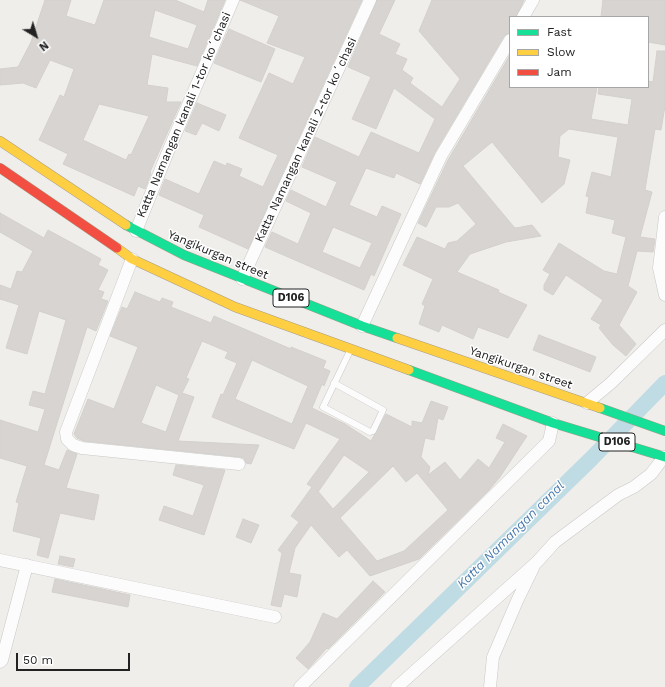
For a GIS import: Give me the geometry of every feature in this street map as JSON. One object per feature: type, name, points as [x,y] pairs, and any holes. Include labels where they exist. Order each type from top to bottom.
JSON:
[{"type":"main road","name":"Yangikurgan street","points":[[0,141],[136,231],[184,255],[362,326],[665,431]]},
{"type":"main road","name":"D106","points":[[0,168],[132,259],[235,307],[553,423],[650,451],[665,457]]},
{"type":"street","name":"Katta Namangan kanali 1-tor koʻchasi","points":[[136,231],[167,154],[233,0]]},
{"type":"street","name":"Katta Namangan kanali 2-tor koʻchasi","points":[[242,279],[370,0]]},
{"type":"street","points":[[524,16],[533,0]]},
{"type":"street","points":[[362,326],[441,156],[509,42]]},
{"type":"street","points":[[665,217],[659,268],[665,295]]},
{"type":"street","points":[[132,259],[66,432],[67,439],[73,445],[82,448],[239,464]]},
{"type":"street","points":[[586,403],[611,383],[665,330]]},
{"type":"street","points":[[300,687],[549,442],[553,423]]},
{"type":"street","points":[[396,687],[537,562],[555,542],[618,495],[634,487],[651,474],[665,457]]},
{"type":"street","points":[[0,560],[275,618]]},
{"type":"street","points":[[490,687],[493,656],[517,601],[537,562]]},
{"type":"street","points":[[0,662],[2,660],[27,565]]},
{"type":"lane","points":[[334,383],[383,410],[373,431],[370,432],[323,407],[334,383],[351,350]]},
{"type":"building","points":[[45,0],[71,0],[66,16],[95,25],[104,0],[175,0],[204,12],[208,0],[225,0],[197,66],[152,54],[147,85],[168,88],[166,102],[181,102],[150,172],[151,173],[145,189],[138,186],[134,196],[63,164],[68,154],[39,140],[60,95],[64,97],[74,69],[50,60],[36,88],[23,83],[0,85],[0,69],[18,67],[31,42]],"holes":[[[155,10],[197,25],[188,49],[149,37]],[[99,104],[149,116],[131,155],[129,154],[126,160],[83,140]]]},
{"type":"building","points":[[240,0],[362,0],[248,249],[199,227],[204,215],[159,195],[165,179],[199,194],[214,161],[226,166],[227,163],[242,169],[239,176],[263,187],[278,155],[239,138],[269,73],[293,84],[305,57],[267,43],[279,16]]},
{"type":"building","points":[[377,0],[395,0],[379,34],[400,44],[395,54],[407,59],[402,70],[413,78],[410,83],[442,107],[460,79],[419,31],[432,0],[524,0],[516,16],[509,16],[509,34],[504,36],[435,152],[420,184],[396,173],[394,178],[366,168],[349,205],[377,217],[382,206],[401,214],[374,276],[371,274],[364,290],[265,247],[272,232],[298,244],[311,213],[286,201],[291,190],[326,207],[337,182],[302,167],[315,137],[359,157],[371,132],[419,153],[435,119],[394,88],[376,129],[352,119],[371,77],[348,67]],"holes":[[[333,227],[372,243],[360,268],[322,252]]]},
{"type":"building","points":[[603,0],[665,0],[665,45],[649,42],[649,16],[601,16]]},
{"type":"building","points":[[229,29],[275,49],[261,82],[214,63]]},
{"type":"building","points":[[657,51],[665,51],[665,106],[661,130],[655,129],[645,190],[652,192],[640,237],[655,239],[653,252],[637,251],[628,286],[637,292],[619,325],[636,344],[626,356],[613,345],[599,328],[601,325],[591,319],[603,300],[566,275],[553,295],[544,290],[544,285],[550,274],[543,270],[559,243],[604,271],[617,274],[626,237],[612,233],[615,220],[586,213],[589,197],[586,196],[592,172],[611,177],[618,137],[569,129],[560,136],[558,157],[570,160],[564,184],[542,203],[492,142],[463,166],[514,227],[516,228],[532,225],[541,236],[506,242],[470,254],[457,272],[499,290],[498,292],[527,305],[508,338],[478,327],[473,339],[442,325],[439,332],[419,324],[425,306],[422,304],[433,279],[403,265],[417,237],[445,249],[448,243],[457,241],[476,224],[458,203],[449,207],[436,207],[426,227],[418,223],[448,160],[509,57],[509,88],[597,88],[591,119],[628,125],[632,99],[598,94],[599,88],[649,88],[649,81],[653,82]]},
{"type":"building","points":[[197,103],[226,115],[219,131],[202,123],[196,135],[185,131]]},
{"type":"building","points":[[0,213],[44,238],[48,230],[101,259],[98,265],[108,270],[98,290],[104,292],[101,299],[108,301],[96,331],[87,327],[44,465],[59,470],[67,450],[77,454],[66,488],[99,495],[94,520],[60,513],[48,558],[37,555],[41,538],[13,531],[19,503],[16,502],[27,466],[0,458],[0,420],[38,432],[45,409],[29,405],[33,391],[45,394],[66,320],[39,311],[27,354],[6,348],[19,305],[0,299],[0,285],[11,289],[17,271],[22,272],[33,251],[0,232]]},
{"type":"building","points":[[135,292],[160,302],[162,298],[173,302],[171,307],[211,323],[214,316],[291,349],[291,347],[326,361],[323,368],[330,371],[324,386],[322,384],[312,408],[345,424],[371,441],[386,414],[412,427],[412,421],[422,423],[431,401],[448,407],[443,420],[438,418],[434,440],[425,438],[421,457],[430,467],[428,475],[445,462],[460,480],[478,459],[489,468],[505,442],[496,438],[503,424],[527,436],[500,477],[489,490],[419,559],[370,576],[347,550],[339,557],[311,525],[295,548],[289,573],[301,575],[297,597],[284,594],[281,607],[271,605],[282,553],[278,550],[299,522],[291,516],[312,487],[307,484],[340,439],[306,423],[294,449],[212,417],[221,394],[223,395],[237,363],[225,358],[228,352],[202,341],[186,378],[189,379],[182,393],[194,397],[178,441],[259,445],[251,464],[246,463],[244,458],[240,457],[84,441],[77,438],[74,434],[88,399],[114,409],[138,347],[110,336],[122,307],[127,309]],"holes":[[[252,360],[308,386],[292,424],[235,399]],[[156,385],[179,395],[166,432],[141,423]],[[344,455],[369,472],[333,509],[318,492]],[[393,466],[406,482],[417,473],[448,510],[404,551],[377,561],[340,518]]]},
{"type":"building","points":[[539,335],[596,357],[590,372],[533,350]]},
{"type":"building","points":[[176,465],[225,470],[204,535],[159,520],[164,506],[193,516],[204,485],[173,475]]},
{"type":"building","points":[[243,519],[259,525],[251,543],[236,537]]},
{"type":"building","points":[[60,556],[75,559],[73,567],[58,564]]},
{"type":"building","points":[[55,579],[130,595],[128,607],[52,592]]},
{"type":"building","points":[[373,581],[385,592],[328,649],[327,648],[308,669],[296,658],[310,642],[323,613],[337,619]]},
{"type":"waterway","name":"Katta Namangan canal","points":[[357,687],[591,459],[665,383]]},
{"type":"traffic: fast","points":[[126,225],[184,255],[362,326],[397,338]]},
{"type":"traffic: fast","points":[[409,370],[553,423],[665,457]]},
{"type":"traffic: fast","points":[[600,408],[665,431]]},
{"type":"traffic: slow","points":[[0,141],[126,225]]},
{"type":"traffic: slow","points":[[117,248],[132,259],[235,307],[409,370]]},
{"type":"traffic: slow","points":[[397,338],[600,408]]},
{"type":"traffic: jam","points":[[0,168],[117,248]]}]
